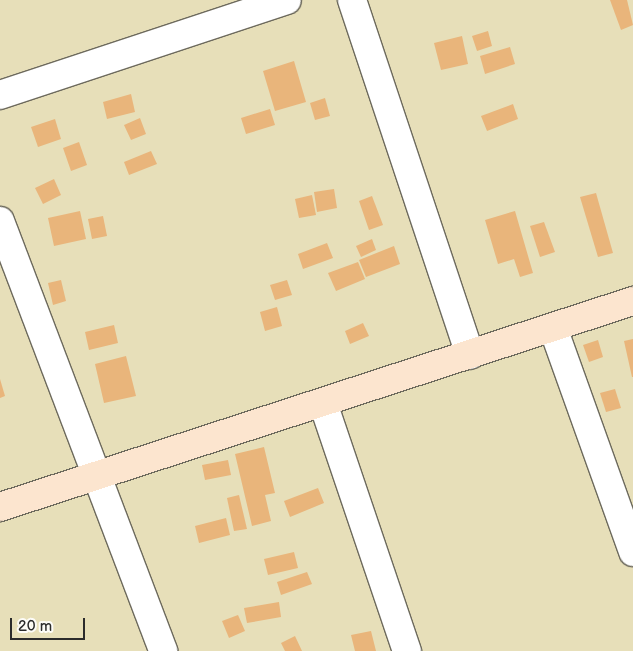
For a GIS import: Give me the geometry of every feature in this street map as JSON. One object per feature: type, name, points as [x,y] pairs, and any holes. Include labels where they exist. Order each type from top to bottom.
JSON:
[{"type":"street","points":[[0,95],[287,0]]},
{"type":"street","points":[[352,0],[470,355]]},
{"type":"street","points":[[0,221],[94,474],[163,651]]},
{"type":"street","points":[[0,507],[94,474],[323,403],[633,301]]},
{"type":"street","points":[[553,328],[633,552]]},
{"type":"street","points":[[323,403],[407,651]]},
{"type":"building","points":[[610,0],[627,0],[633,25],[621,30]]},
{"type":"building","points":[[488,31],[492,46],[477,51],[472,36]]},
{"type":"building","points":[[462,36],[468,64],[441,70],[434,43]]},
{"type":"building","points":[[510,47],[515,64],[485,74],[480,56]]},
{"type":"building","points":[[294,61],[306,102],[275,111],[263,71]]},
{"type":"building","points":[[131,94],[135,112],[107,119],[103,102]]},
{"type":"building","points":[[325,98],[330,116],[315,120],[310,103]]},
{"type":"building","points":[[513,104],[518,119],[487,131],[481,116]]},
{"type":"building","points":[[270,109],[275,125],[246,134],[241,118]]},
{"type":"building","points":[[140,118],[146,134],[131,140],[124,125]]},
{"type":"building","points":[[55,119],[61,139],[38,147],[31,127]]},
{"type":"building","points":[[79,142],[87,165],[71,171],[63,148]]},
{"type":"building","points":[[151,151],[157,164],[129,175],[124,162]]},
{"type":"building","points":[[54,179],[61,195],[43,204],[35,188]]},
{"type":"building","points":[[334,189],[337,208],[317,212],[314,192]]},
{"type":"building","points":[[596,193],[613,253],[598,257],[580,197]]},
{"type":"building","points":[[312,195],[316,215],[299,218],[295,199]]},
{"type":"building","points":[[372,196],[383,225],[369,230],[359,201]]},
{"type":"building","points":[[80,211],[86,239],[54,246],[48,218]]},
{"type":"building","points":[[515,211],[533,273],[520,277],[514,259],[498,264],[485,220]]},
{"type":"building","points":[[103,216],[107,236],[92,239],[88,219]]},
{"type":"building","points":[[544,222],[555,252],[540,257],[530,226]]},
{"type":"building","points":[[372,239],[376,250],[361,257],[356,246]]},
{"type":"building","points":[[327,243],[333,258],[303,269],[298,254]]},
{"type":"building","points":[[394,246],[400,264],[366,277],[359,260]]},
{"type":"building","points":[[358,262],[365,279],[336,291],[328,273]]},
{"type":"building","points":[[61,280],[66,301],[53,305],[48,283]]},
{"type":"building","points":[[287,280],[292,295],[275,300],[270,285]]},
{"type":"building","points":[[277,307],[282,326],[265,331],[260,312]]},
{"type":"building","points":[[363,323],[369,336],[350,344],[345,331]]},
{"type":"building","points":[[114,325],[118,343],[89,350],[85,332]]},
{"type":"building","points":[[633,339],[633,377],[632,377],[624,341]]},
{"type":"building","points":[[598,340],[603,357],[589,362],[583,345]]},
{"type":"building","points":[[126,356],[136,396],[104,403],[95,364]]},
{"type":"building","points":[[0,379],[5,396],[0,398]]},
{"type":"building","points":[[615,389],[621,408],[606,412],[600,393]]},
{"type":"building","points":[[264,447],[275,493],[265,495],[271,521],[252,526],[235,454]]},
{"type":"building","points":[[228,460],[231,475],[205,480],[202,465]]},
{"type":"building","points":[[318,488],[324,503],[290,517],[284,501]]},
{"type":"building","points":[[239,495],[247,529],[234,531],[227,498]]},
{"type":"building","points":[[226,518],[230,535],[199,543],[195,526]]},
{"type":"building","points":[[294,552],[298,568],[268,575],[264,559]]},
{"type":"building","points":[[307,572],[312,584],[281,595],[277,582]]},
{"type":"building","points":[[279,602],[281,617],[247,623],[244,608]]},
{"type":"building","points":[[238,615],[245,631],[229,638],[222,621]]},
{"type":"building","points":[[371,631],[376,651],[355,651],[351,635]]},
{"type":"building","points":[[295,636],[302,651],[285,651],[281,643]]}]
